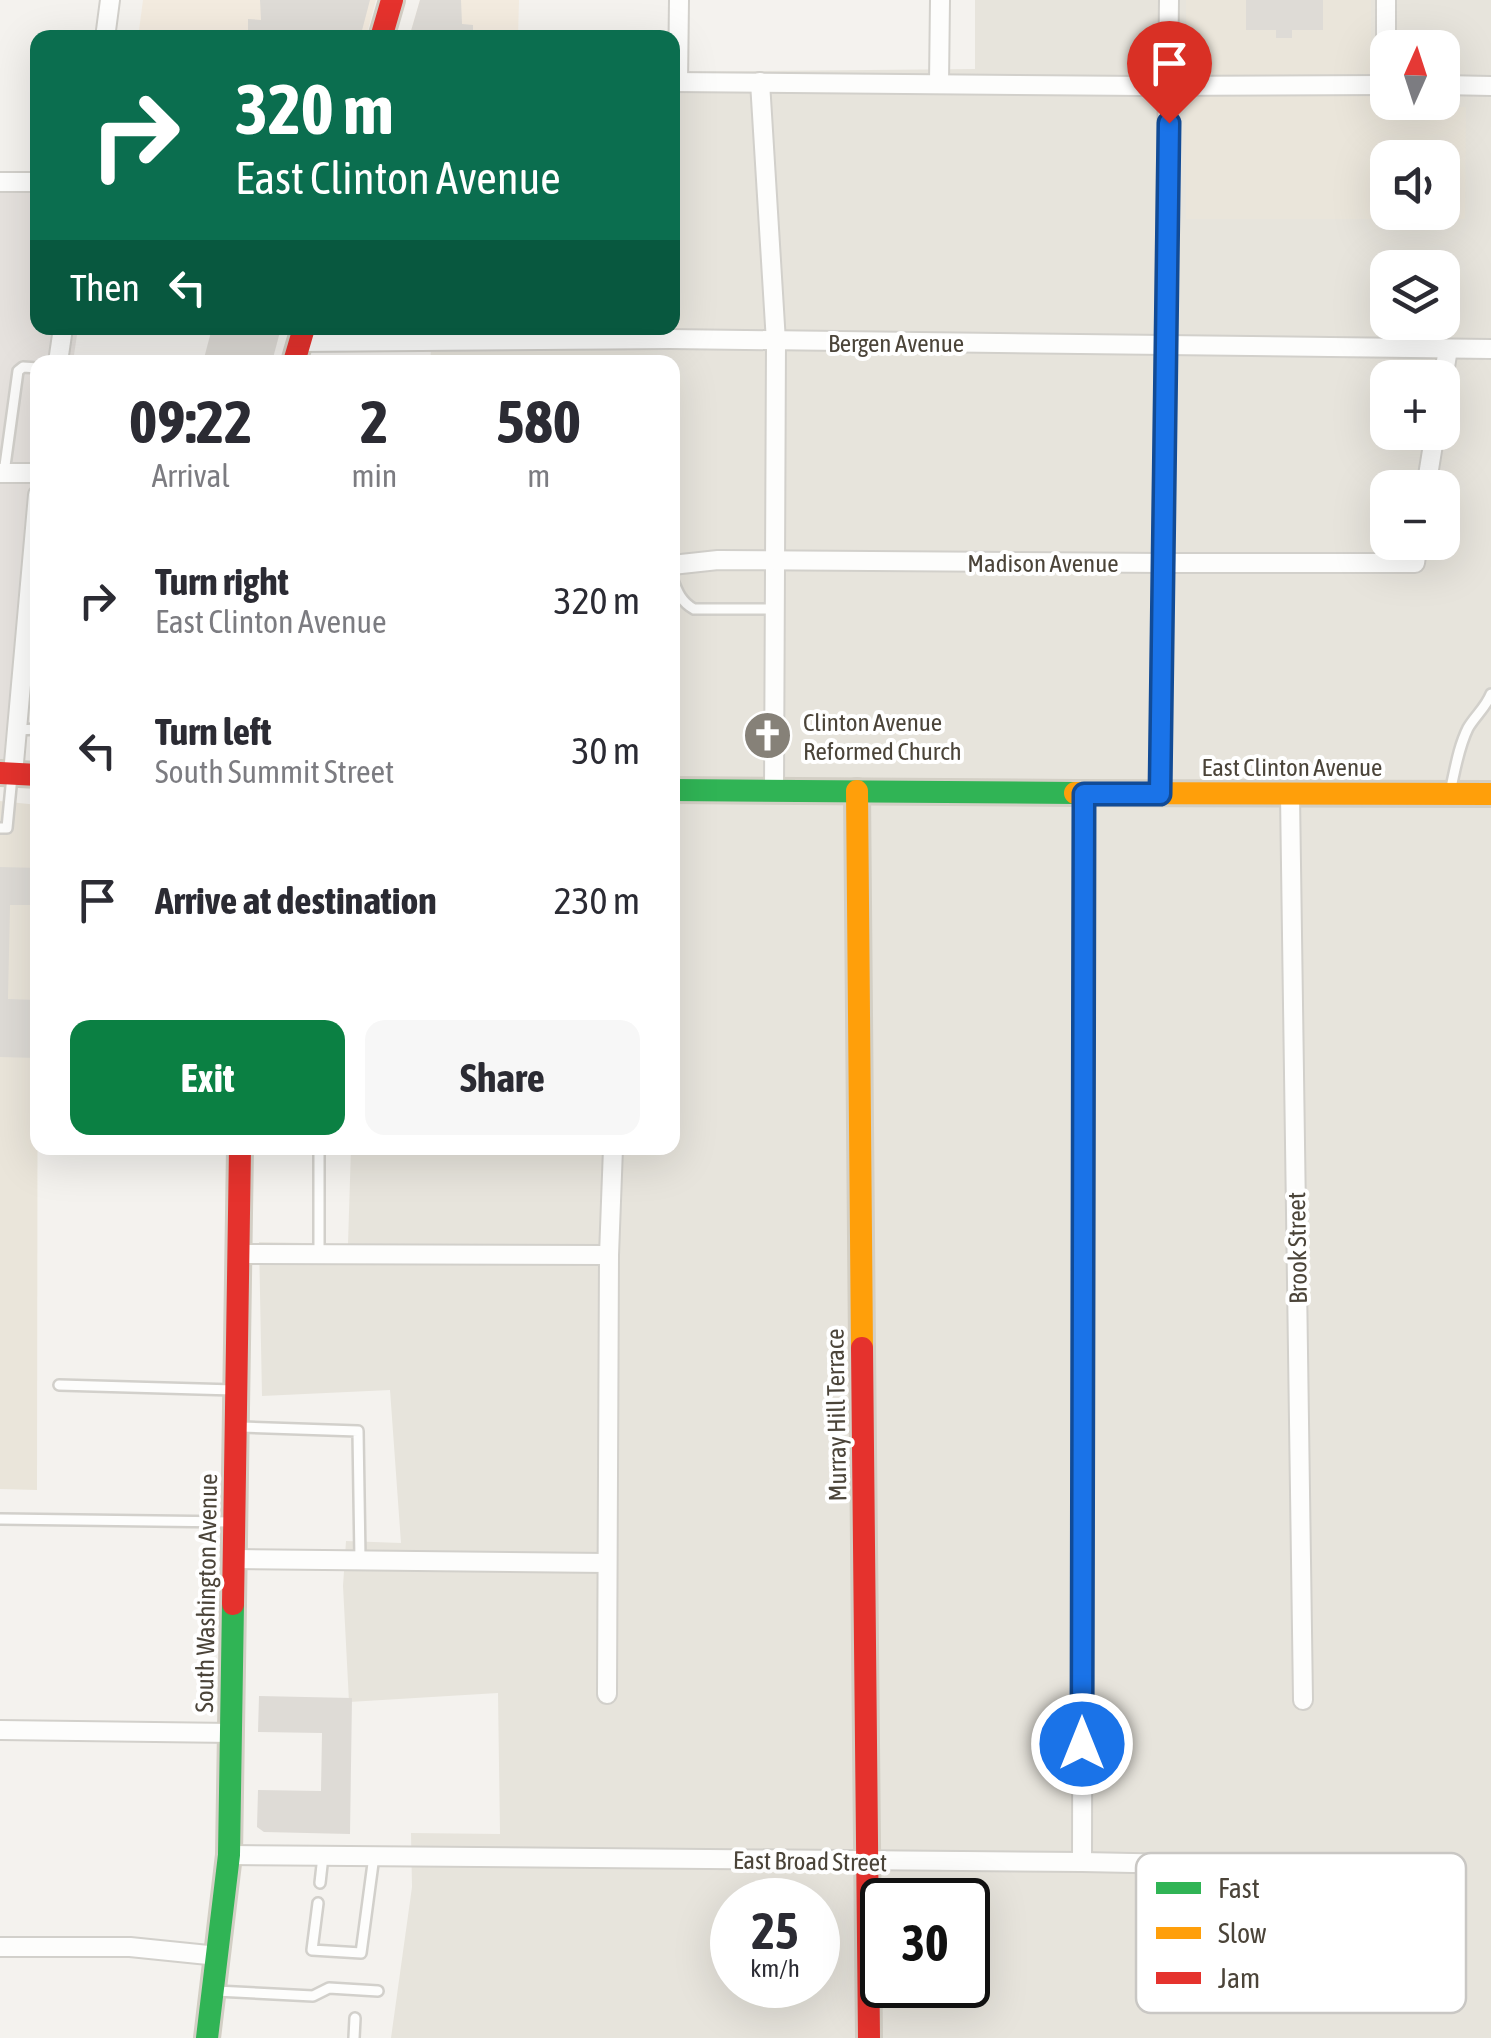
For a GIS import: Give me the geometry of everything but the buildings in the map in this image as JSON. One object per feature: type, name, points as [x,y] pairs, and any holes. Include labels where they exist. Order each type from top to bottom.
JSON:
[{"type":"street","points":[[105,30],[110,0]]},
{"type":"street","points":[[383,30],[392,0]]},
{"type":"street","points":[[678,30],[679,0]]},
{"type":"street","points":[[939,83],[940,0]]},
{"type":"street","points":[[1160,794],[1170,0]]},
{"type":"street","points":[[1386,0],[1386,30]]},
{"type":"street","points":[[680,82],[1370,85]]},
{"type":"street","points":[[760,82],[776,342],[774,791]]},
{"type":"street","points":[[1460,86],[1491,86]]},
{"type":"street","points":[[0,182],[30,182]]},
{"type":"street","name":"Bergen Avenue","points":[[300,344],[421,335]]},
{"type":"street","name":"Bergen Avenue","points":[[481,335],[1491,349]]},
{"type":"street","points":[[1446,360],[1448,348]]},
{"type":"street","points":[[2,473],[30,473]]},
{"type":"street","name":"Madison Avenue","points":[[680,564],[718,560],[1163,564],[1415,560]]},
{"type":"street","points":[[6,774],[29,679]]},
{"type":"street","name":"East Clinton Avenue","points":[[680,790],[1491,794]]},
{"type":"street","name":"Murray Hill Terrace","points":[[857,791],[869,2038]]},
{"type":"street","points":[[1082,1862],[1084,794]]},
{"type":"street","name":"Brook Street","points":[[1290,796],[1303,1700]]},
{"type":"street","name":"South Washington Avenue","points":[[207,2038],[229,1854],[240,1155]]},
{"type":"street","points":[[607,1694],[613,1155]]},
{"type":"street","points":[[239,1254],[610,1255]]},
{"type":"street","points":[[235,1559],[608,1564]]},
{"type":"street","points":[[0,1730],[232,1733]]},
{"type":"street","name":"East Broad Street","points":[[229,1854],[1136,1863]]},
{"type":"street","points":[[0,1946],[130,1947],[218,1956]]},
{"type":"lane","points":[[2,473],[18,371],[30,367]]},
{"type":"lane","points":[[680,598],[694,609],[775,609]]},
{"type":"lane","points":[[1450,794],[1469,726],[1491,694]]},
{"type":"lane","points":[[16,730],[30,729]]},
{"type":"lane","points":[[0,828],[7,828],[6,774]]},
{"type":"lane","points":[[319,1155],[320,1256]]},
{"type":"lane","points":[[59,1385],[237,1390]]},
{"type":"lane","points":[[236,1426],[358,1431],[360,1562]]},
{"type":"lane","points":[[1,1519],[235,1522]]},
{"type":"lane","points":[[320,1882],[323,1856]]},
{"type":"lane","points":[[318,1903],[312,1950],[362,1953],[374,1856]]},
{"type":"lane","points":[[213,1991],[313,1996],[329,1988],[378,1991]]},
{"type":"lane","points":[[354,2038],[355,2018]]},
{"type":"shaded area","points":[[143,0],[376,0],[368,30],[139,30]]},
{"type":"shaded area","points":[[420,0],[519,0],[518,30],[411,30]]},
{"type":"shaded area","points":[[975,0],[1491,0],[1491,2038],[391,2038],[412,1887],[411,1833],[500,1834],[498,1693],[349,1702],[343,1586],[346,1541],[401,1543],[390,1390],[262,1396],[259,1242],[348,1244],[351,1155],[680,1155],[680,355],[431,355],[432,335],[680,335],[680,72],[975,69]]},
{"type":"shaded area","points":[[1186,0],[1371,0],[1370,120],[1460,120],[1460,107],[1466,107],[1465,219],[1460,219],[1460,140],[1370,140],[1370,219],[1186,219]]},
{"type":"shaded area","points":[[30,189],[30,335],[77,335],[74,355],[30,355],[30,666],[15,770],[0,770],[0,190]]},
{"type":"shaded area","points":[[0,801],[30,804],[30,1155],[37,1155],[37,1490],[0,1489]]},
{"type":"traffic: fast","points":[[680,790],[1075,793]]},
{"type":"traffic: fast","points":[[207,2038],[229,1855],[233,1604]]},
{"type":"traffic: slow","points":[[857,791],[862,1348]]},
{"type":"traffic: slow","points":[[1075,793],[1491,794]]},
{"type":"traffic: jam","points":[[383,30],[392,0]]},
{"type":"traffic: jam","points":[[296,355],[302,335]]},
{"type":"traffic: jam","points":[[0,773],[30,775]]},
{"type":"traffic: jam","points":[[233,1604],[240,1155]]},
{"type":"traffic: jam","points":[[862,1348],[869,2038]]},
{"type":"place","name":"Clinton Avenue Reformed Church","points":[[768,736]]},
{"type":"route","points":[[1082,1744],[1084,794],[1160,794],[1169,123]]}]
